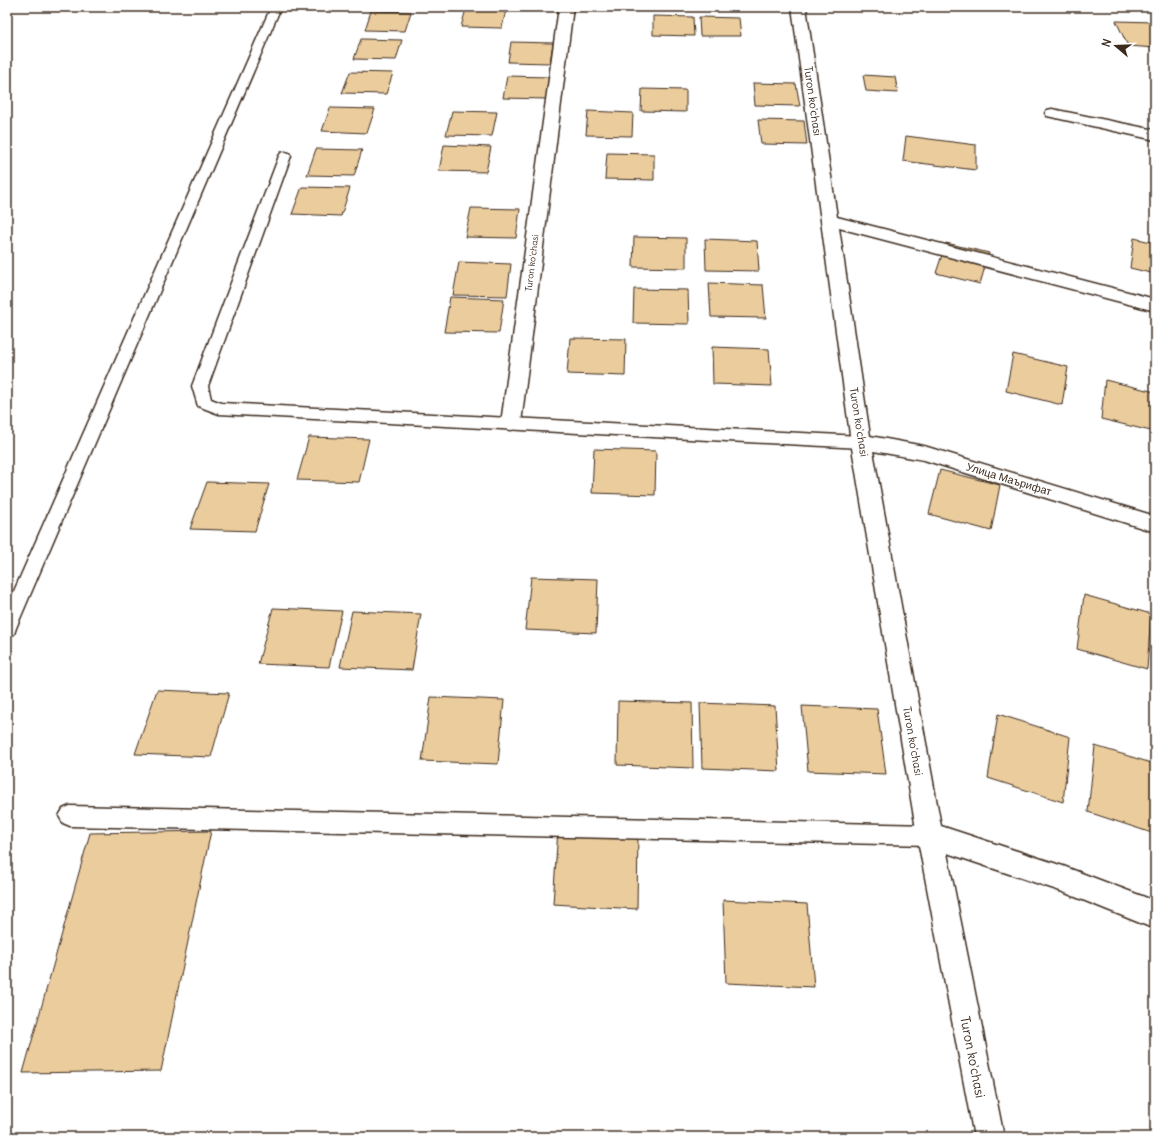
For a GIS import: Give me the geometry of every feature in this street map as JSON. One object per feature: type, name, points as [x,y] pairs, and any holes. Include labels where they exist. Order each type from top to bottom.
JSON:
[{"type":"street","name":"Turon ko'chasi","points":[[511,423],[566,7]]},
{"type":"street","name":"Turon ko'chasi","points":[[799,7],[861,442],[930,835],[989,1137]]},
{"type":"street","points":[[1052,113],[1155,136]]},
{"type":"street","points":[[829,220],[1155,305]]},
{"type":"street","name":"Улица Маърифат","points":[[861,442],[924,453],[1155,524]]},
{"type":"street","points":[[930,835],[1063,879],[1155,916]]},
{"type":"lane","points":[[7,628],[276,7]]},
{"type":"lane","points":[[285,156],[200,386],[204,402],[219,408],[861,442]]},
{"type":"lane","points":[[70,816],[930,835]]},
{"type":"building","points":[[466,9],[506,10],[502,28],[461,27]]},
{"type":"building","points":[[371,11],[411,12],[405,31],[365,30]]},
{"type":"building","points":[[653,16],[693,17],[694,36],[653,35]]},
{"type":"building","points":[[699,17],[739,18],[741,36],[700,36]]},
{"type":"building","points":[[1116,21],[1155,22],[1155,48],[1128,46]]},
{"type":"building","points":[[361,39],[402,40],[396,60],[354,59]]},
{"type":"building","points":[[511,42],[553,43],[550,63],[508,62]]},
{"type":"building","points":[[350,72],[393,73],[386,94],[342,93]]},
{"type":"building","points":[[863,75],[895,77],[898,93],[866,91]]},
{"type":"building","points":[[507,76],[550,77],[547,99],[503,98]]},
{"type":"building","points":[[753,83],[796,84],[800,106],[755,105]]},
{"type":"building","points":[[642,89],[686,90],[686,112],[641,111]]},
{"type":"building","points":[[330,108],[375,109],[367,133],[322,131]]},
{"type":"building","points":[[452,111],[497,112],[492,136],[446,135]]},
{"type":"building","points":[[588,111],[633,113],[632,136],[586,135]]},
{"type":"building","points":[[758,120],[804,121],[807,145],[761,144]]},
{"type":"building","points":[[906,136],[976,145],[976,170],[903,161]]},
{"type":"building","points":[[444,145],[491,147],[486,172],[439,171]]},
{"type":"building","points":[[316,149],[362,150],[354,176],[307,175]]},
{"type":"building","points":[[607,153],[654,154],[654,180],[605,179]]},
{"type":"building","points":[[302,187],[350,188],[341,216],[292,214]]},
{"type":"building","points":[[471,208],[520,209],[516,238],[465,237]]},
{"type":"building","points":[[634,237],[686,238],[686,268],[633,267]]},
{"type":"building","points":[[1134,238],[1155,243],[1155,274],[1130,268]]},
{"type":"building","points":[[705,239],[757,241],[759,271],[706,270]]},
{"type":"building","points":[[946,243],[989,253],[980,284],[936,273]]},
{"type":"building","points":[[459,262],[511,264],[507,296],[453,295]]},
{"type":"building","points":[[709,283],[763,285],[766,318],[711,317]]},
{"type":"building","points":[[634,289],[688,290],[689,324],[633,323]]},
{"type":"building","points":[[450,297],[504,299],[499,333],[444,332]]},
{"type":"building","points":[[570,338],[626,339],[625,376],[567,374]]},
{"type":"building","points":[[712,347],[769,349],[772,386],[713,384]]},
{"type":"building","points":[[1013,354],[1068,367],[1062,405],[1006,391]]},
{"type":"building","points":[[1105,380],[1155,392],[1155,432],[1101,419]]},
{"type":"building","points":[[309,437],[369,439],[359,482],[297,480]]},
{"type":"building","points":[[594,449],[656,451],[655,495],[592,493]]},
{"type":"building","points":[[940,470],[1000,485],[991,531],[929,514]]},
{"type":"building","points":[[207,482],[269,484],[255,531],[190,529]]},
{"type":"building","points":[[531,577],[598,579],[596,633],[525,630]]},
{"type":"building","points":[[1084,595],[1151,614],[1147,669],[1077,649]]},
{"type":"building","points":[[273,608],[342,611],[329,667],[258,664]]},
{"type":"building","points":[[352,611],[421,614],[412,670],[340,667]]},
{"type":"building","points":[[157,690],[229,693],[211,757],[135,754]]},
{"type":"building","points":[[431,697],[504,700],[498,764],[422,761]]},
{"type":"building","points":[[618,701],[692,703],[693,768],[617,765]]},
{"type":"building","points":[[700,703],[775,706],[779,771],[702,768]]},
{"type":"building","points":[[802,706],[877,709],[886,774],[808,771]]},
{"type":"building","points":[[998,714],[1070,737],[1063,802],[988,778]]},
{"type":"building","points":[[1095,746],[1155,764],[1155,834],[1088,812]]},
{"type":"building","points":[[558,829],[638,833],[637,909],[553,904]]},
{"type":"building","points":[[211,831],[161,1071],[23,1073],[90,833]]},
{"type":"building","points":[[723,900],[807,904],[814,987],[726,983]]}]
